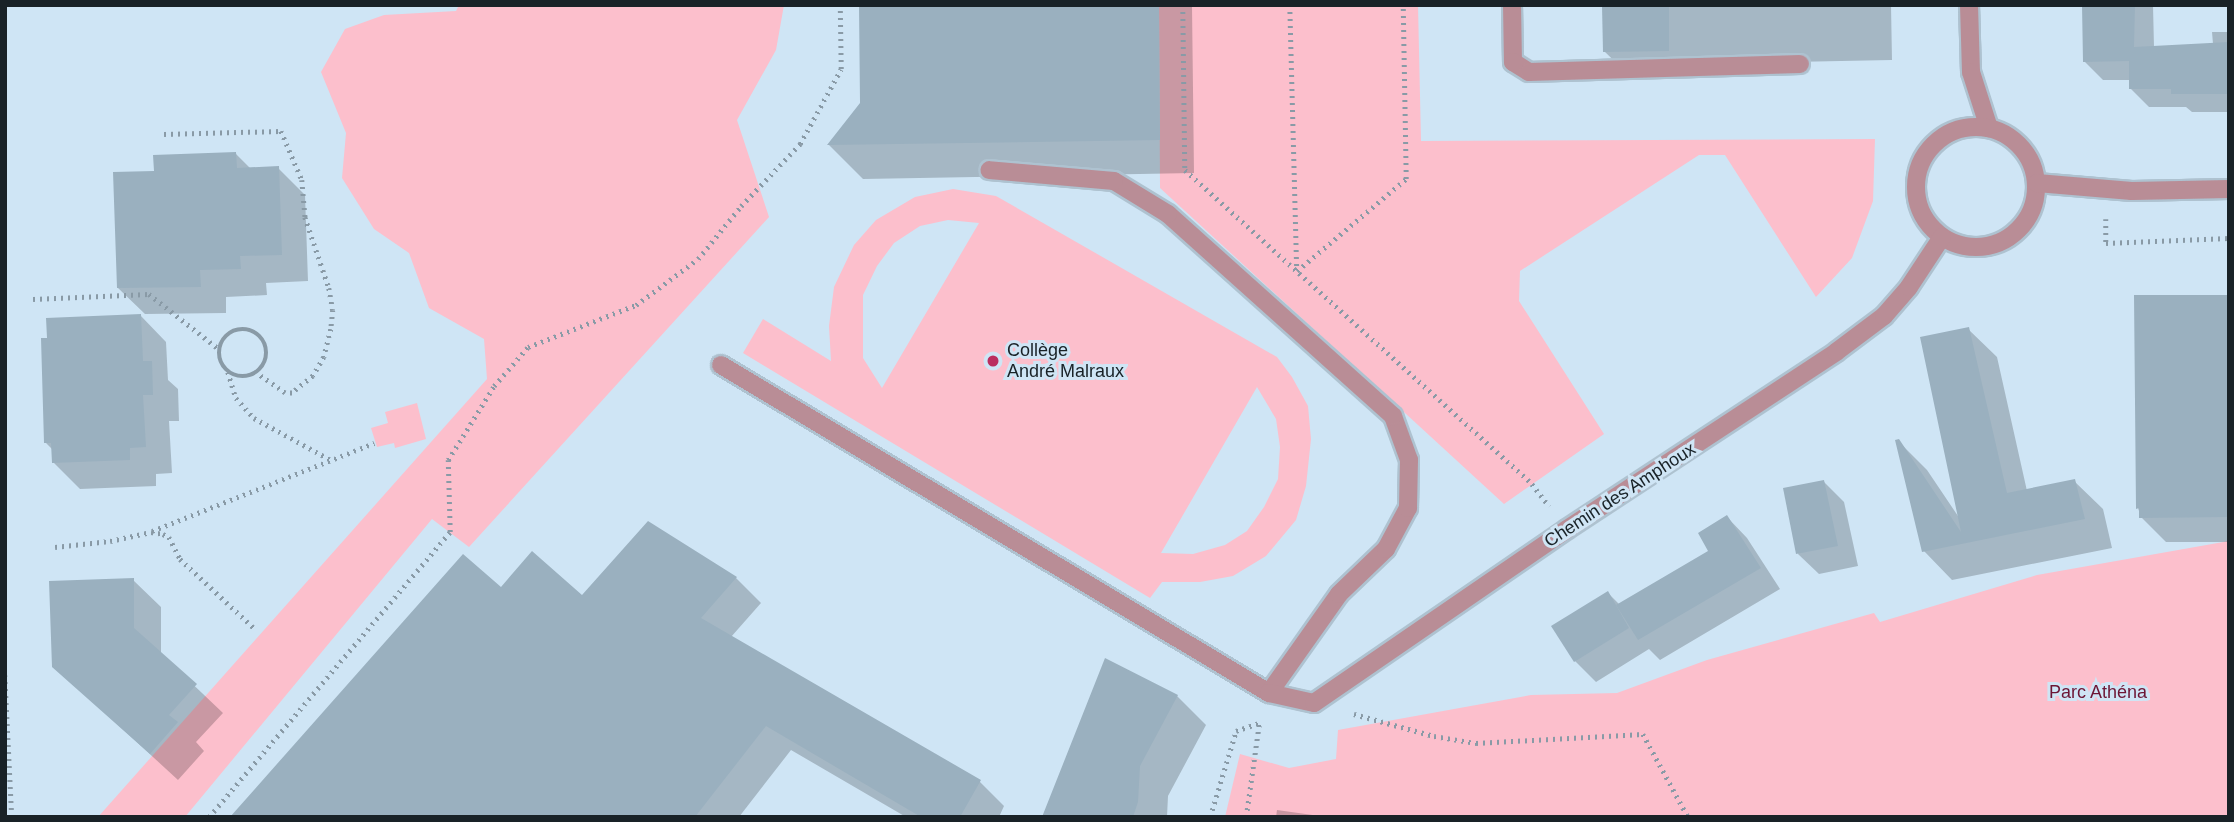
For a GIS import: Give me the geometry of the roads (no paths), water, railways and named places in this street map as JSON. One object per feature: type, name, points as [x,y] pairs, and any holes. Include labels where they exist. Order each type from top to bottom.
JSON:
[{"type":"street","points":[[1512,5],[1513,62],[1529,72],[1800,64]]},
{"type":"street","points":[[1969,5],[1971,72],[1989,128]]},
{"type":"street","points":[[1969,127],[1989,128],[2017,142],[2034,167],[2037,183],[2035,202],[2027,220],[2006,239],[1979,247],[1959,245],[1942,237],[1927,222],[1918,204],[1916,183],[1921,162],[1932,145],[1949,132],[1969,127]]},
{"type":"street","points":[[721,365],[1269,693],[1339,594],[1386,550],[1408,508],[1409,460],[1393,416],[1168,214],[1114,181],[989,170]]},
{"type":"street","points":[[2037,183],[2106,188],[2229,188]]},
{"type":"street","name":"Chemin des Amphoux","points":[[1269,693],[1314,703],[1567,529],[1713,434],[1884,316],[1909,287],[1942,237]]},
{"type":"place","name":"Collège André Malraux","points":[[993,361]]},
{"type":"park label","name":"Parc Athéna","points":[[2098,692]]}]
